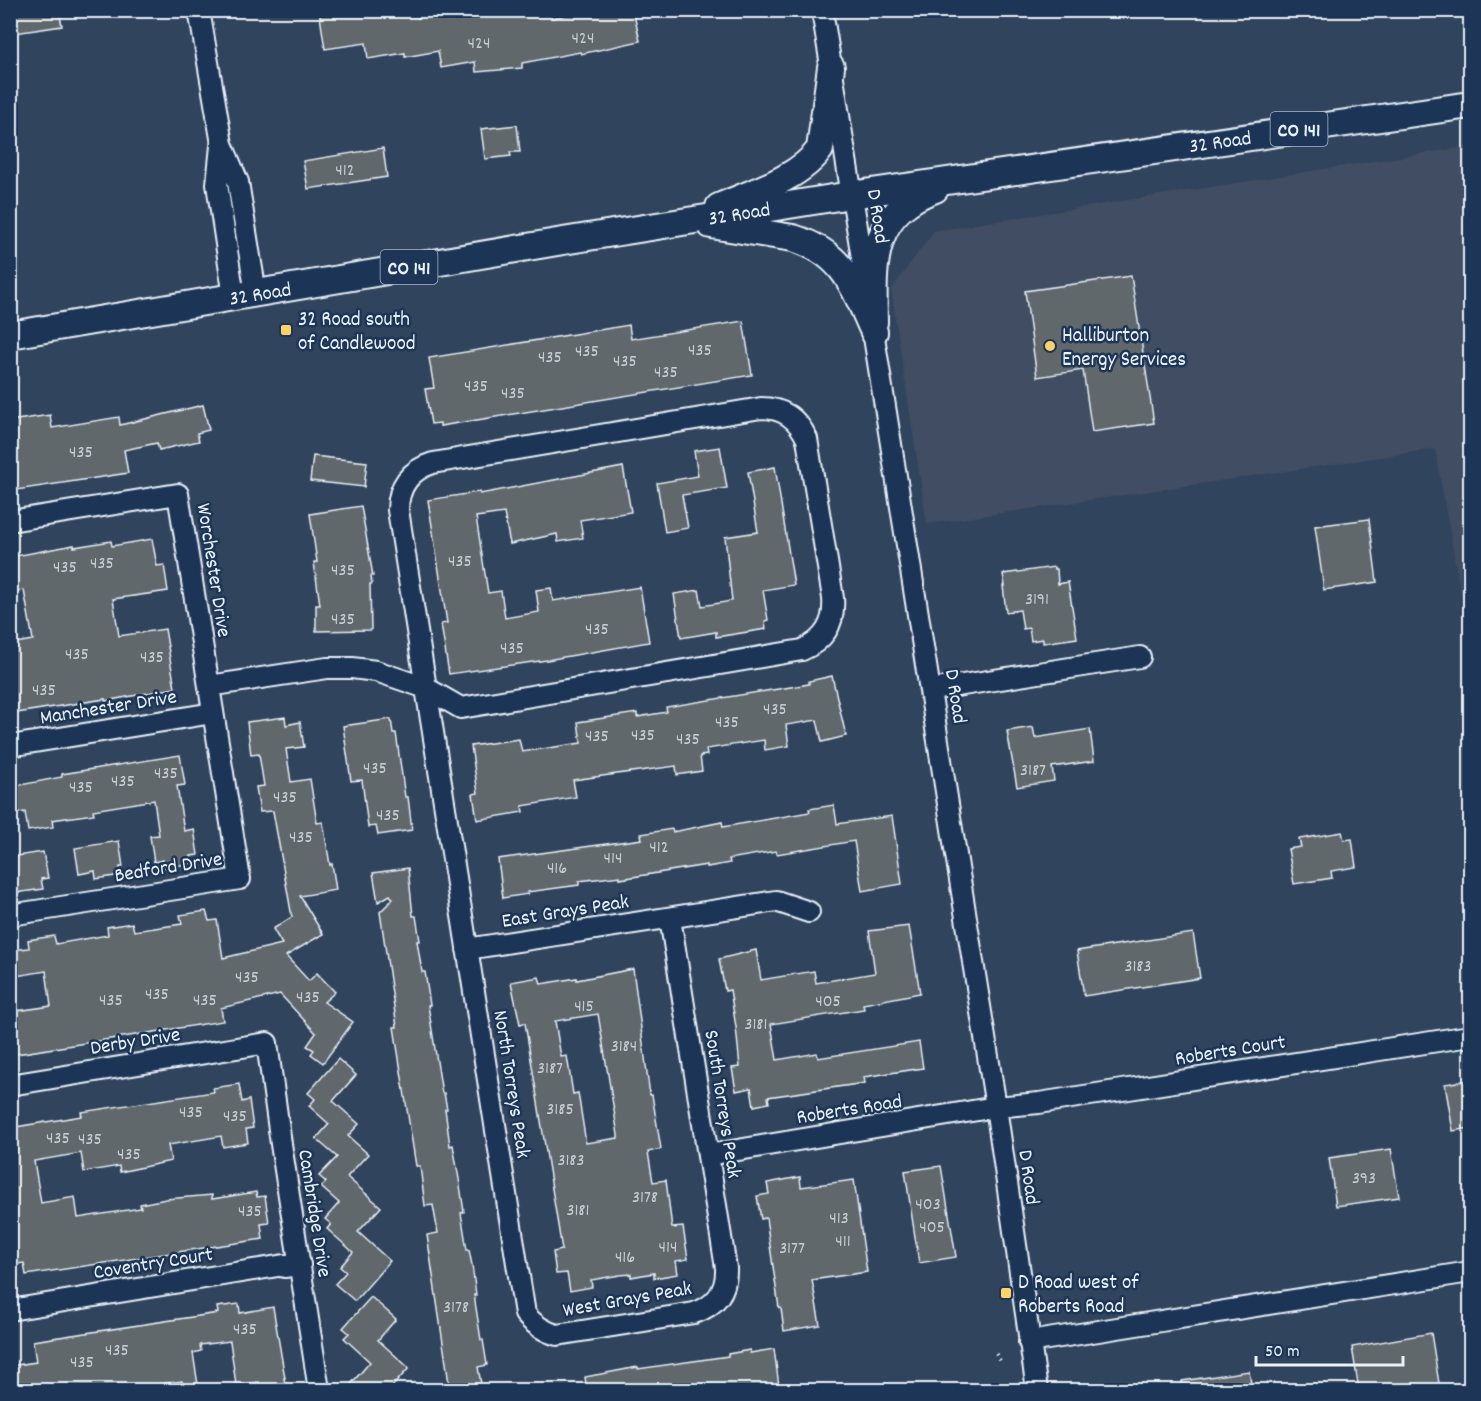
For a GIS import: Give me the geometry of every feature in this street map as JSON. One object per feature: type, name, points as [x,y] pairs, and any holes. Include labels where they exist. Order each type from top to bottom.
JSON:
[{"type":"main road","points":[[688,221],[797,172],[813,159],[820,149],[831,67]]},
{"type":"main road","name":"32 Road","points":[[10,334],[851,195],[1470,105]]},
{"type":"main road","points":[[874,332],[874,256],[884,230],[908,202],[924,192],[967,177]]},
{"type":"main road","points":[[688,221],[792,238],[804,241],[830,255],[849,279],[874,332]]},
{"type":"street","points":[[199,10],[222,144],[217,184],[245,296]]},
{"type":"street","name":"D Road","points":[[822,10],[996,1107],[1037,1390]]},
{"type":"street","name":"North Torreys Peak","points":[[426,688],[461,708],[790,652],[812,646],[828,630],[834,609],[807,439],[803,430],[797,422],[780,410],[761,408],[445,461],[417,470],[405,481],[400,490],[398,510],[467,950],[525,1314],[539,1328]]},
{"type":"street","name":"Worchester Drive","points":[[10,521],[178,494],[213,713]]},
{"type":"street","points":[[931,690],[1140,657]]},
{"type":"street","points":[[209,686],[340,667],[376,671],[426,688]]},
{"type":"street","name":"Manchester Drive","points":[[10,746],[213,713]]},
{"type":"street","name":"Bedford Drive","points":[[10,915],[240,879],[213,713]]},
{"type":"street","name":"East Grays Peak","points":[[467,950],[777,901],[809,912]]},
{"type":"street","name":"South Torreys Peak","points":[[670,918],[726,1268],[727,1278],[720,1296]]},
{"type":"street","name":"Roberts Court","points":[[996,1107],[1038,1103],[1470,1036]]},
{"type":"street","name":"Derby Drive","points":[[10,1084],[267,1043]]},
{"type":"street","name":"Cambridge Drive","points":[[267,1043],[319,1390]]},
{"type":"street","name":"Roberts Road","points":[[708,1155],[996,1107]]},
{"type":"street","name":"Coventry Court","points":[[10,1310],[273,1266],[300,1265]]},
{"type":"street","points":[[1029,1342],[1470,1272]]},
{"type":"street","name":"West Grays Peak","points":[[539,1328],[557,1335],[694,1313],[708,1307],[720,1296]]},
{"type":"path","points":[[996,1354],[1002,1364]]},
{"type":"shaded area","points":[[1470,146],[1470,646],[1435,449],[927,524],[891,290],[934,231]]},
{"type":"building","points":[[12,10],[59,10],[62,26],[15,33]]},
{"type":"building","points":[[319,10],[416,10],[418,18],[483,11],[483,14],[516,10],[550,10],[552,18],[589,10],[633,10],[640,41],[581,54],[580,52],[522,63],[522,68],[476,72],[475,62],[441,68],[438,51],[405,57],[405,53],[368,59],[366,43],[325,49]]},
{"type":"building","points":[[517,125],[520,152],[510,152],[511,156],[485,159],[481,129]]},
{"type":"building","points":[[383,148],[387,177],[308,189],[303,161]]},
{"type":"building","points":[[1131,276],[1154,423],[1092,432],[1083,370],[1037,377],[1025,291]]},
{"type":"building","points":[[743,321],[752,375],[440,426],[440,423],[431,424],[425,389],[434,388],[429,358],[629,325],[631,339]]},
{"type":"building","points":[[203,405],[209,430],[197,433],[199,441],[159,450],[157,443],[124,450],[128,473],[10,491],[10,421],[50,415],[52,428],[119,417],[120,425]]},
{"type":"building","points":[[720,447],[727,488],[682,495],[688,528],[665,532],[657,483],[698,476],[694,451]]},
{"type":"building","points":[[313,456],[367,462],[364,487],[310,481]]},
{"type":"building","points":[[623,467],[631,512],[580,520],[583,538],[558,542],[557,534],[510,544],[504,513],[476,517],[488,593],[501,591],[505,618],[539,612],[536,590],[551,588],[553,601],[640,587],[649,642],[449,674],[441,624],[447,623],[428,500],[479,492],[480,494]]},
{"type":"building","points":[[775,467],[794,585],[763,590],[768,620],[765,621],[766,629],[716,637],[716,632],[681,638],[674,594],[699,590],[702,606],[732,601],[725,537],[758,532],[748,472]]},
{"type":"building","points":[[361,506],[373,576],[371,576],[372,584],[370,584],[371,630],[316,631],[316,605],[320,605],[310,514]]},
{"type":"building","points":[[1369,519],[1377,582],[1324,590],[1315,526]]},
{"type":"building","points":[[152,539],[157,566],[164,565],[168,591],[113,599],[119,636],[165,629],[175,688],[105,701],[105,699],[10,714],[10,644],[33,640],[24,590],[10,592],[10,557],[74,545],[74,547],[111,541],[112,546]]},
{"type":"building","points":[[1054,567],[1057,569],[1058,584],[1068,582],[1077,638],[1043,643],[1043,639],[1031,641],[1029,628],[1023,629],[1020,610],[1006,612],[1003,574]]},
{"type":"building","points":[[832,676],[846,736],[822,742],[817,720],[786,725],[789,746],[765,750],[764,740],[706,749],[707,755],[700,756],[702,771],[677,775],[676,766],[573,780],[576,797],[522,806],[523,812],[477,820],[473,794],[478,793],[471,746],[519,739],[522,752],[581,743],[578,722],[637,713],[637,717],[667,712],[666,707],[809,684],[809,681]]},
{"type":"building","points":[[285,717],[286,725],[300,722],[304,747],[286,749],[291,782],[310,779],[317,823],[323,822],[336,890],[300,896],[323,934],[286,956],[309,981],[317,973],[335,992],[324,1002],[353,1022],[323,1063],[311,1054],[314,1050],[307,1046],[316,1033],[280,994],[221,1008],[223,1021],[10,1055],[10,1012],[51,1006],[46,971],[16,976],[12,950],[29,948],[28,940],[54,936],[56,944],[108,935],[107,927],[132,923],[134,931],[182,924],[180,915],[206,911],[209,921],[217,920],[223,958],[282,944],[273,929],[292,917],[273,811],[260,812],[256,787],[264,786],[259,754],[251,755],[247,722]]},
{"type":"building","points":[[391,719],[393,733],[396,733],[412,830],[378,835],[376,826],[368,827],[362,780],[351,781],[343,726]]},
{"type":"building","points":[[1033,727],[1035,738],[1090,729],[1094,761],[1052,767],[1054,781],[1017,787],[1007,731]]},
{"type":"building","points":[[180,755],[185,785],[177,786],[184,831],[194,829],[198,855],[191,856],[192,863],[165,868],[163,860],[154,862],[150,836],[159,835],[154,800],[93,810],[94,814],[52,820],[53,827],[28,831],[25,812],[10,814],[10,787],[62,777],[62,774]]},
{"type":"building","points":[[834,805],[837,824],[892,816],[902,884],[862,891],[854,841],[777,854],[776,851],[729,859],[730,863],[707,867],[707,865],[620,879],[620,876],[579,881],[579,885],[527,892],[528,894],[503,898],[498,859],[642,839],[641,834],[672,829],[673,832],[722,822],[723,827],[810,812],[809,809]]},
{"type":"building","points":[[1342,832],[1344,840],[1352,839],[1356,867],[1331,871],[1332,878],[1294,884],[1288,849],[1301,847],[1299,839]]},
{"type":"building","points":[[119,841],[123,867],[120,867],[121,875],[96,879],[95,871],[79,874],[75,848]]},
{"type":"building","points":[[43,852],[48,878],[41,879],[43,889],[15,893],[14,884],[10,884],[10,857]]},
{"type":"building","points":[[408,868],[413,916],[416,916],[420,941],[417,941],[422,972],[425,972],[442,1093],[444,1093],[447,1109],[445,1109],[450,1146],[453,1145],[459,1179],[464,1212],[461,1213],[472,1265],[476,1295],[474,1295],[487,1365],[478,1367],[482,1390],[450,1390],[427,1235],[438,1233],[433,1205],[425,1206],[420,1166],[416,1166],[394,1027],[397,1027],[380,912],[393,899],[390,895],[378,902],[373,873]]},
{"type":"building","points":[[909,926],[920,993],[863,1004],[864,1009],[771,1024],[777,1060],[817,1053],[818,1058],[919,1042],[923,1068],[864,1077],[865,1083],[768,1097],[769,1103],[754,1106],[751,1088],[736,1091],[732,1068],[740,1067],[736,1027],[730,990],[725,991],[719,959],[756,950],[761,980],[814,971],[816,983],[875,973],[869,931]]},
{"type":"building","points":[[1193,933],[1200,978],[1084,996],[1077,951]]},
{"type":"building","points":[[633,969],[650,1095],[652,1095],[661,1149],[648,1152],[653,1182],[666,1180],[672,1228],[683,1227],[688,1259],[676,1261],[678,1274],[654,1278],[654,1273],[631,1277],[631,1274],[620,1275],[591,1280],[592,1287],[570,1291],[567,1273],[556,1274],[553,1252],[562,1250],[525,1023],[520,1024],[511,982],[539,977],[541,984],[577,978],[577,980]],"holes":[[[598,1014],[618,1138],[586,1143],[578,1093],[573,1094],[567,1056],[561,1057],[555,1021]]]},
{"type":"building","points":[[338,1059],[356,1075],[333,1101],[359,1124],[348,1136],[368,1154],[347,1177],[381,1207],[358,1232],[390,1261],[355,1301],[335,1284],[346,1272],[340,1267],[353,1252],[327,1229],[331,1224],[325,1219],[339,1203],[321,1187],[326,1182],[319,1176],[337,1157],[316,1139],[329,1124],[309,1106],[315,1099],[308,1093]]},
{"type":"building","points":[[1470,1080],[1470,1128],[1453,1131],[1445,1084]]},
{"type":"building","points":[[239,1084],[242,1102],[249,1100],[253,1128],[246,1129],[248,1143],[223,1147],[221,1136],[168,1145],[171,1161],[120,1172],[119,1166],[84,1172],[81,1153],[34,1161],[41,1203],[75,1197],[78,1218],[141,1208],[140,1204],[166,1199],[212,1195],[212,1199],[256,1192],[257,1197],[265,1196],[269,1223],[261,1224],[263,1239],[26,1275],[24,1263],[10,1265],[10,1128],[82,1116],[81,1112],[214,1092],[213,1088]]},
{"type":"building","points":[[1391,1149],[1399,1197],[1336,1206],[1329,1158]]},
{"type":"building","points":[[941,1166],[956,1257],[919,1263],[905,1171]]},
{"type":"building","points":[[800,1177],[801,1187],[854,1180],[867,1272],[812,1280],[820,1325],[784,1331],[766,1218],[761,1219],[757,1196],[769,1194],[767,1183]]},
{"type":"building","points":[[371,1297],[396,1319],[378,1340],[409,1368],[389,1390],[359,1390],[351,1384],[370,1362],[344,1338],[349,1333],[343,1328]]},
{"type":"building","points":[[239,1304],[240,1313],[273,1307],[285,1385],[260,1389],[259,1382],[236,1385],[230,1341],[200,1345],[201,1351],[193,1353],[198,1385],[184,1388],[182,1381],[114,1390],[10,1390],[10,1366],[36,1362],[33,1341],[218,1313],[217,1307]]},
{"type":"building","points":[[1431,1333],[1440,1390],[1359,1390],[1352,1347]]},
{"type":"building","points":[[774,1349],[779,1386],[747,1390],[587,1390],[585,1377],[638,1367],[638,1369],[728,1356],[728,1354],[750,1350],[750,1353]]},
{"type":"building","points":[[1249,1371],[1252,1390],[1182,1390],[1182,1381]]},
{"type":"place","name":"32 Road south of Candlewood","points":[[286,330]]},
{"type":"place","name":"Halliburton Energy Services","points":[[1050,346]]},
{"type":"place","name":"D Road west of Roberts Road","points":[[1006,1293]]}]
